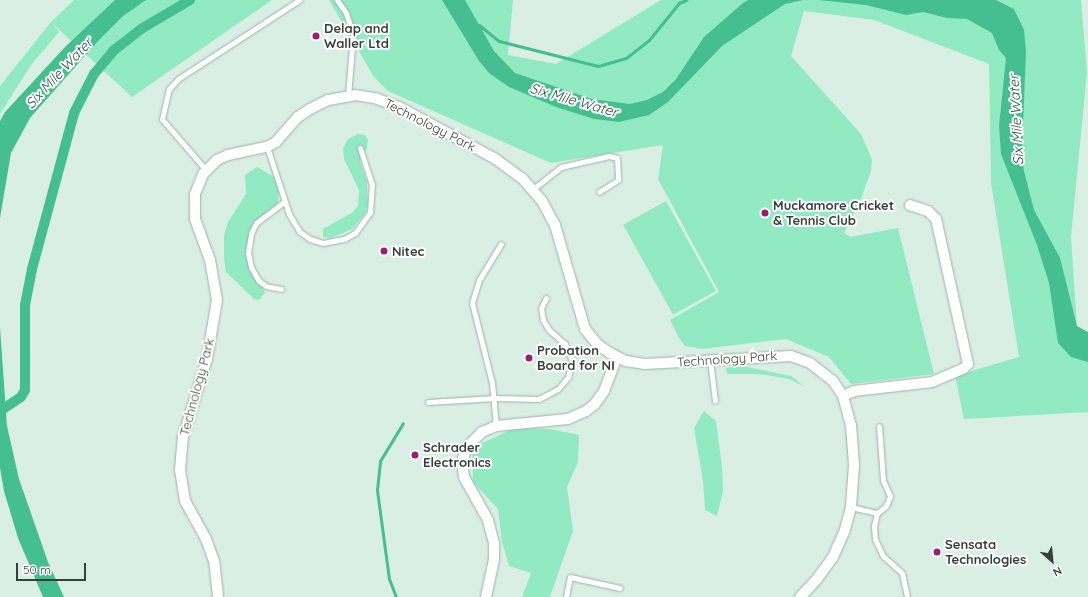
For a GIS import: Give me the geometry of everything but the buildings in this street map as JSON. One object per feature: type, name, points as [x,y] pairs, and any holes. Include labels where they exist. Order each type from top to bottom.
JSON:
[{"type":"street","name":"Technology Park","points":[[218,597],[214,561],[206,539],[185,501],[179,464],[183,437],[207,359],[216,306],[214,274],[193,209],[194,194],[206,170],[228,155],[267,146],[276,142],[303,113],[328,100],[348,96],[375,98],[399,107],[494,158],[515,172],[533,189],[550,213],[563,244],[576,305],[585,329],[597,344],[617,357],[645,364],[780,355],[802,359],[828,375],[843,396],[849,413],[854,465],[851,507],[845,530],[833,557],[818,578],[800,597]]},
{"type":"street","points":[[843,396],[854,391],[932,382],[963,369],[968,364],[936,219],[928,211],[910,205]]},
{"type":"street","points":[[486,597],[494,552],[492,534],[488,520],[464,477],[462,460],[472,441],[482,432],[496,426],[568,419],[586,412],[594,405],[604,391],[617,357]]},
{"type":"lane","points":[[206,170],[162,118],[169,89],[178,79],[299,0]]},
{"type":"lane","points":[[337,0],[346,13],[353,34],[348,96]]},
{"type":"lane","points":[[267,146],[276,167],[283,202],[296,228],[310,239],[330,242],[355,233],[368,218],[373,195],[368,166],[360,148]]},
{"type":"lane","points":[[533,189],[561,166],[608,156],[617,158],[618,180],[599,192]]},
{"type":"lane","points":[[281,288],[266,286],[259,282],[251,267],[248,248],[256,223],[283,202]]},
{"type":"lane","points":[[496,426],[495,398],[472,302],[479,280],[501,244]]},
{"type":"lane","points":[[428,402],[495,398],[545,398],[558,389],[568,377],[572,364],[568,350],[563,342],[546,326],[542,315],[541,306],[546,298]]},
{"type":"lane","points":[[710,360],[715,401]]},
{"type":"lane","points":[[879,426],[883,480],[890,496],[886,506],[877,513],[874,526],[875,539],[883,556],[902,572],[907,597]]},
{"type":"lane","points":[[851,507],[877,513]]},
{"type":"lane","points":[[566,597],[570,577],[620,588]]},
{"type":"shaded area","points":[[74,0],[272,0],[132,97],[53,24],[59,32],[31,65],[0,114],[0,86],[51,22]]},
{"type":"shaded area","points":[[329,0],[513,0],[508,55],[556,64],[661,0],[1081,0],[1087,72],[1071,237],[1077,327],[1088,341],[1088,412],[964,419],[955,376],[1019,357],[991,183],[989,64],[874,20],[804,11],[791,56],[861,134],[872,160],[871,171],[861,199],[844,233],[850,237],[898,228],[934,374],[851,384],[829,357],[786,339],[702,349],[685,346],[670,320],[719,292],[658,179],[663,145],[551,163],[388,91],[374,77]]},
{"type":"shaded area","points":[[358,134],[365,135],[368,140],[367,149],[361,153],[360,162],[367,181],[368,204],[365,214],[352,229],[331,238],[323,237],[323,229],[353,212],[358,206],[359,190],[344,159],[343,148],[348,139]]},
{"type":"shaded area","points":[[257,167],[276,178],[279,190],[278,204],[259,221],[250,240],[250,261],[265,293],[259,300],[254,299],[226,272],[224,259],[224,235],[228,222],[246,194],[245,175]]},
{"type":"shaded area","points":[[666,201],[716,291],[673,315],[623,225]]},
{"type":"shaded area","points":[[742,366],[791,376],[805,387],[789,379],[760,374],[727,374],[726,368]]},
{"type":"shaded area","points":[[704,411],[716,421],[722,467],[723,491],[717,516],[705,510],[703,481],[694,428]]},
{"type":"shaded area","points":[[514,428],[550,429],[579,435],[578,462],[567,487],[573,531],[550,597],[522,597],[531,573],[509,566],[502,542],[498,509],[473,482],[472,448]]},
{"type":"water","name":"Six Mile Water","points":[[115,0],[146,0],[123,16],[98,41],[30,118],[11,153],[0,218],[0,121],[5,112],[66,46]]},
{"type":"water","name":"Six Mile Water","points":[[442,0],[465,0],[494,51],[515,73],[592,99],[630,104],[647,100],[663,92],[676,79],[704,37],[743,3],[748,0],[803,0],[785,4],[722,46],[668,102],[649,115],[619,122],[594,119],[556,107],[509,87],[489,73],[479,61]]},
{"type":"water","name":"Six Mile Water","points":[[818,0],[996,0],[1014,9],[1024,30],[1026,51],[1022,152],[1024,171],[1034,210],[1060,258],[1077,326],[1088,332],[1088,362],[1071,357],[1058,343],[1049,283],[1037,245],[1001,154],[999,126],[1006,58],[999,50],[992,33],[967,19],[947,18],[923,12],[906,15],[866,5]]},
{"type":"water","points":[[0,327],[7,426],[19,479],[48,562],[64,597],[43,597],[18,538],[4,491],[0,468]]},
{"type":"waterway","points":[[0,411],[21,397],[25,390],[25,305],[32,269],[74,113],[94,74],[113,51],[141,29],[190,0]]},
{"type":"waterway","points":[[479,25],[499,41],[598,66],[626,58],[649,40],[679,3],[686,0]]},
{"type":"waterway","points":[[396,597],[389,579],[377,490],[380,461],[403,423]]},
{"type":"place","name":"Delap and Waller Ltd","points":[[316,36]]},
{"type":"place","name":"Muckamore Cricket & Tennis Club","points":[[765,213]]},
{"type":"place","name":"Nitec","points":[[384,251]]},
{"type":"place","name":"Probation Board for NI","points":[[529,358]]},
{"type":"place","name":"Schrader Electronics","points":[[415,455]]},
{"type":"place","name":"Sensata Technologies","points":[[937,552]]}]
